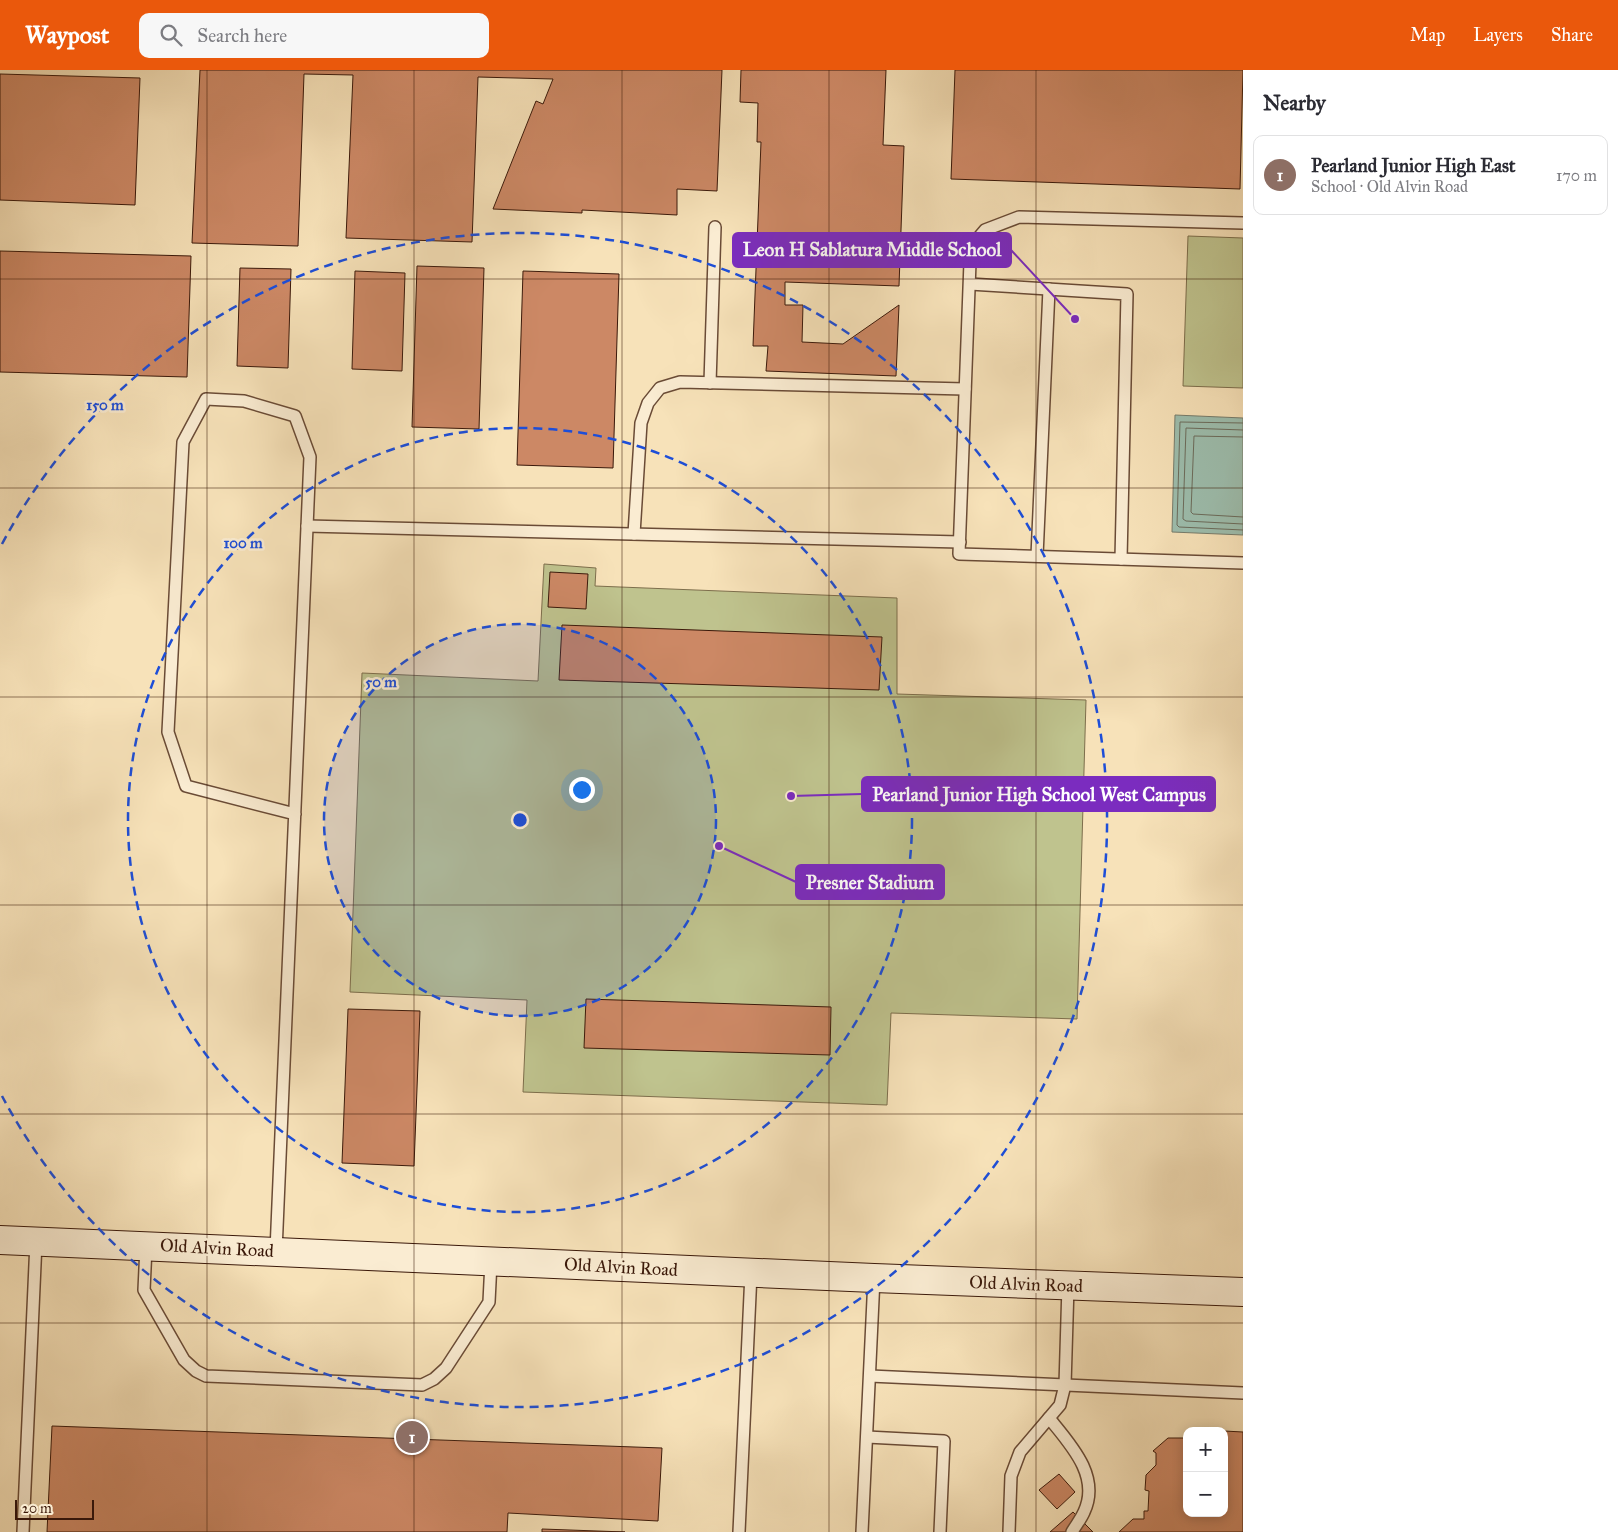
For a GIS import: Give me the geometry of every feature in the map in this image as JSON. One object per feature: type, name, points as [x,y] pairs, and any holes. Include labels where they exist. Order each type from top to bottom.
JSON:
[{"type":"street","name":"Old Alvin Road","points":[[0,1240],[491,1260],[751,1273],[1243,1292]]},
{"type":"lane","points":[[1243,224],[1019,217],[985,230],[974,243],[970,262],[959,554],[1243,563]]},
{"type":"lane","points":[[710,383],[715,226]]},
{"type":"lane","points":[[970,284],[1127,294],[1121,559]]},
{"type":"lane","points":[[1037,556],[1049,289]]},
{"type":"lane","points":[[634,534],[641,423],[648,403],[660,388],[680,382],[965,389]]},
{"type":"lane","points":[[276,1251],[310,457],[295,416],[244,401],[206,399],[183,442],[168,732],[186,786],[294,814]]},
{"type":"lane","points":[[307,526],[960,542]]},
{"type":"lane","points":[[23,1532],[36,1241]]},
{"type":"lane","points":[[146,1245],[144,1290],[184,1360],[206,1376],[422,1385],[434,1379],[446,1368],[489,1302],[491,1260]]},
{"type":"lane","points":[[739,1532],[751,1273]]},
{"type":"lane","points":[[862,1532],[874,1278]]},
{"type":"lane","points":[[1009,1532],[1011,1476],[1020,1452],[1060,1405],[1065,1385],[1068,1286]]},
{"type":"lane","points":[[870,1376],[1243,1393]]},
{"type":"lane","points":[[1049,1418],[1077,1453],[1086,1471],[1089,1494],[1085,1511],[1072,1532]]},
{"type":"lane","points":[[867,1437],[944,1441],[940,1532]]},
{"type":"green space","points":[[1188,236],[1243,238],[1243,388],[1183,386]]},
{"type":"green space","points":[[544,564],[596,568],[595,586],[897,598],[897,694],[1086,700],[1077,1019],[891,1013],[887,1105],[523,1092],[527,1000],[350,992],[362,673],[538,681]]},
{"type":"water","points":[[1175,415],[1243,418],[1243,535],[1172,532]]},
{"type":"building","points":[[200,70],[722,70],[717,191],[677,189],[677,215],[582,210],[582,213],[493,209],[536,101],[543,104],[553,79],[478,77],[472,242],[346,238],[353,75],[304,74],[298,246],[192,243]]},
{"type":"building","points":[[741,70],[886,70],[883,145],[904,146],[899,286],[785,282],[785,305],[803,305],[802,342],[843,344],[899,305],[896,376],[766,371],[768,346],[753,346],[761,142],[757,142],[758,103],[740,102]]},
{"type":"building","points":[[955,70],[1243,70],[1240,189],[951,179]]},
{"type":"building","points":[[0,74],[140,78],[135,205],[0,200]]},
{"type":"building","points":[[0,251],[191,256],[187,377],[0,372]]},
{"type":"building","points":[[417,266],[484,268],[479,429],[412,427]]},
{"type":"building","points":[[240,268],[291,269],[288,368],[237,366]]},
{"type":"building","points":[[355,271],[405,273],[402,371],[352,369]]},
{"type":"building","points":[[523,271],[619,274],[613,468],[517,465]]},
{"type":"building","points":[[550,572],[588,574],[586,609],[548,607]]},
{"type":"building","points":[[562,625],[882,637],[879,690],[559,680]]},
{"type":"building","points":[[586,999],[831,1007],[830,1055],[584,1048]]},
{"type":"building","points":[[348,1009],[420,1011],[414,1166],[342,1163]]},
{"type":"building","points":[[52,1426],[662,1448],[658,1521],[508,1513],[507,1532],[47,1532]]},
{"type":"building","points":[[1228,1431],[1243,1432],[1243,1532],[1119,1532],[1133,1519],[1144,1519],[1144,1511],[1148,1511],[1149,1491],[1145,1490],[1146,1475],[1156,1465],[1156,1453],[1153,1451],[1168,1438],[1183,1438],[1183,1517],[1228,1517]]},
{"type":"building","points":[[1059,1474],[1075,1492],[1057,1509],[1039,1490]]},
{"type":"building","points":[[1073,1512],[1093,1532],[1050,1532]]},
{"type":"building","points":[[542,1529],[625,1532],[542,1532]]},
{"type":"place","name":"Leon H Sablatura Middle School","points":[[1075,319]]},
{"type":"place","name":"Pearland Junior High School West Campus","points":[[791,796]]},
{"type":"place","name":"Presner Stadium","points":[[719,846]]},
{"type":"place","name":"Pearland Junior High East","points":[[412,1437]]}]
